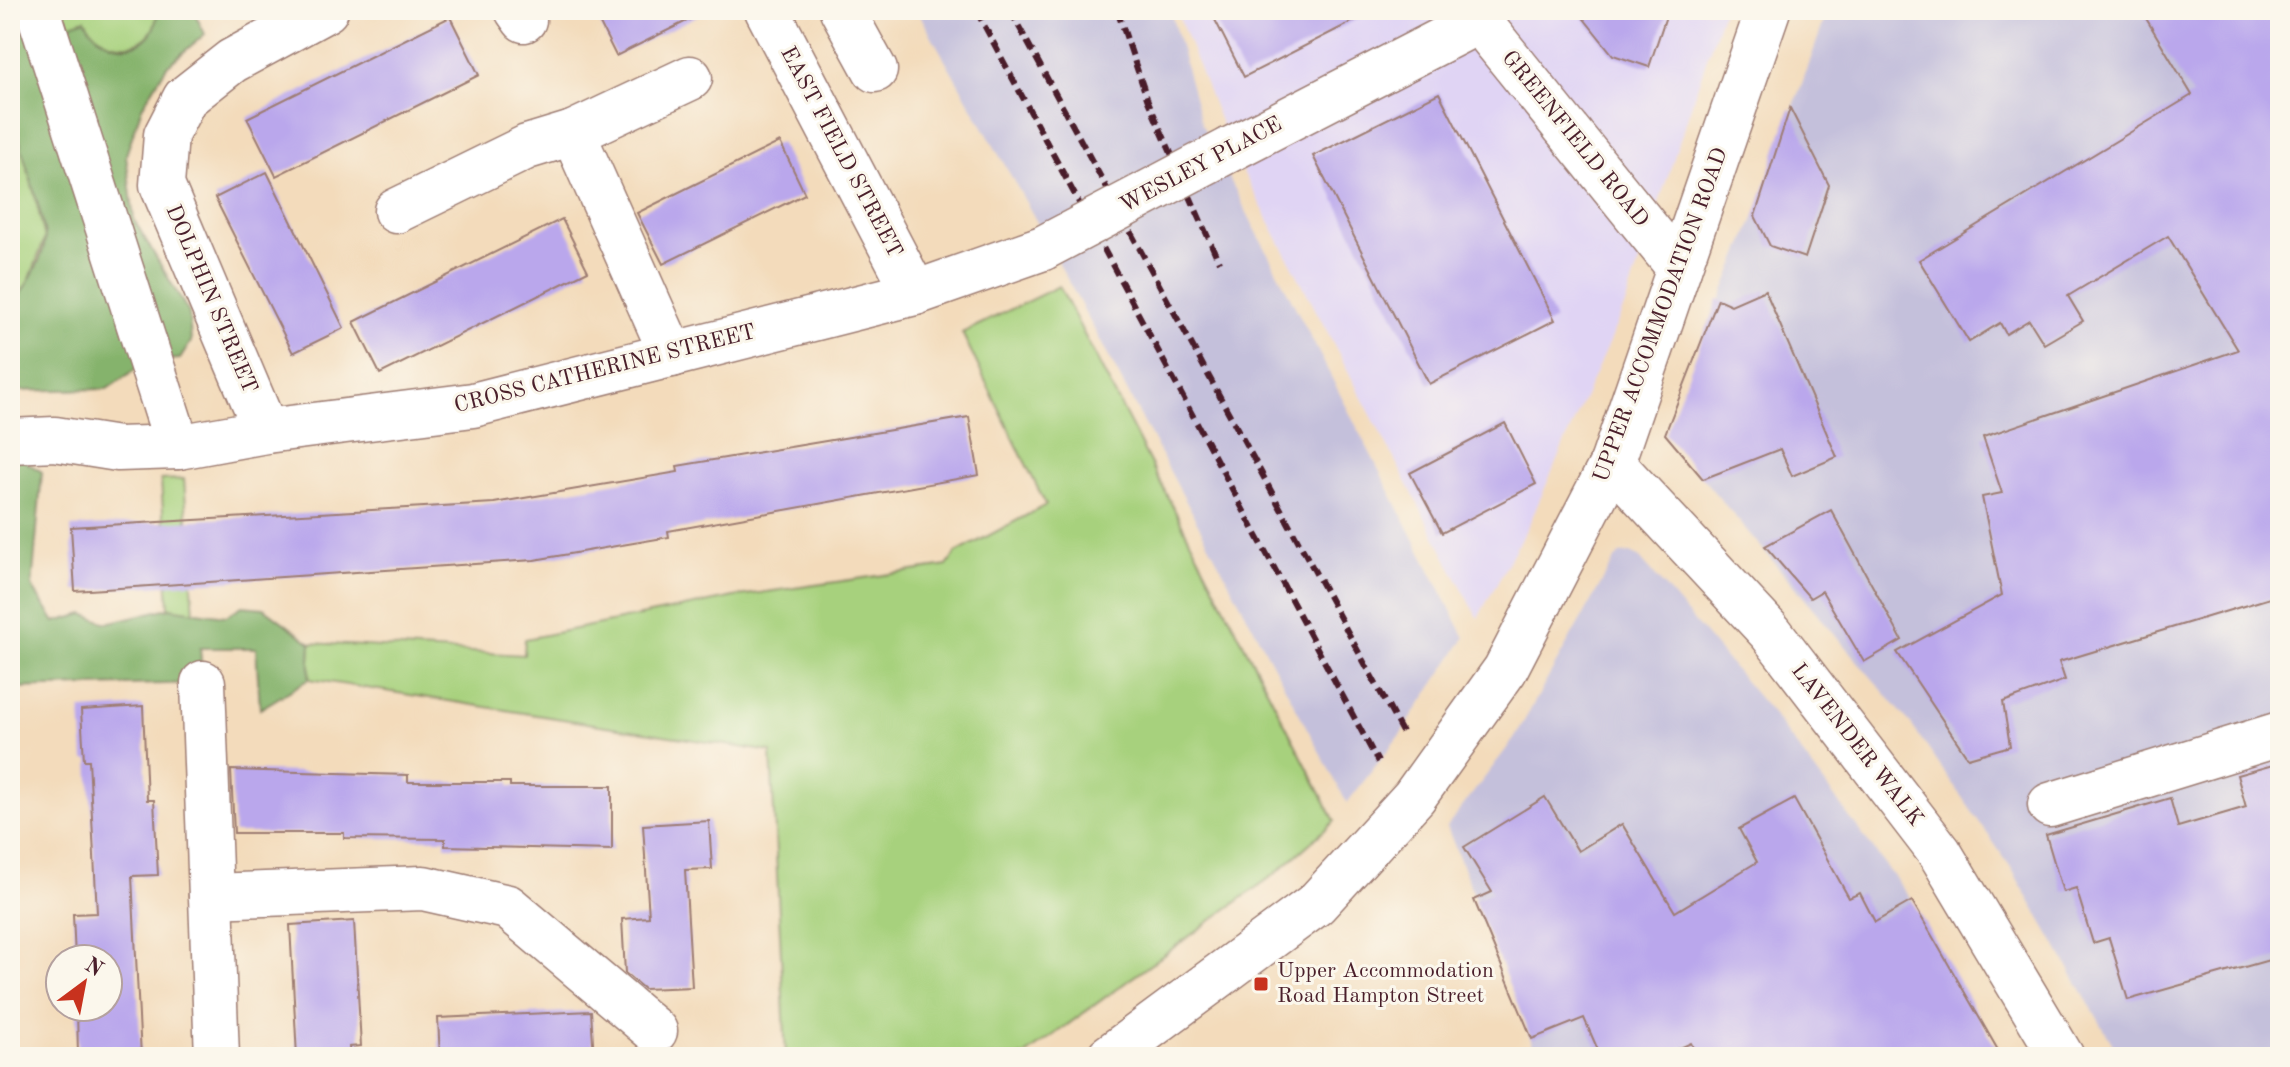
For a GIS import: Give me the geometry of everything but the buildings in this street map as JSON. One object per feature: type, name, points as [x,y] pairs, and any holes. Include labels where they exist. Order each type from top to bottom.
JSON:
[{"type":"street","points":[[38,10],[178,447]]},
{"type":"street","name":"DOLPHIN STREET","points":[[266,431],[162,185],[166,135],[185,98],[232,61],[326,10]]},
{"type":"street","name":"EAST FIELD STREET","points":[[767,10],[915,293]]},
{"type":"street","points":[[842,10],[875,70]]},
{"type":"street","name":"UPPER ACCOMMODATION ROAD","points":[[1109,1057],[1316,904],[1414,797],[1505,670],[1612,463],[1768,10]]},
{"type":"street","name":"WESLEY PLACE","points":[[915,293],[1043,248],[1475,16]]},
{"type":"street","name":"GREENFIELD ROAD","points":[[1475,16],[1679,268]]},
{"type":"street","points":[[396,211],[527,147],[573,133],[690,78]]},
{"type":"street","points":[[573,133],[672,355]]},
{"type":"street","name":"CROSS CATHERINE STREET","points":[[10,441],[55,439],[118,449],[178,447],[266,431],[473,405],[915,293]]},
{"type":"street","name":"LAVENDER WALK","points":[[1612,463],[1771,633],[1940,853],[2058,1056]]},
{"type":"street","points":[[203,683],[217,1057]]},
{"type":"street","points":[[2050,805],[2280,734]]},
{"type":"street","points":[[211,896],[423,888],[508,907],[655,1031]]},
{"type":"shaded area","points":[[917,10],[1170,10],[1202,125],[1465,638],[1402,732],[1347,803],[1033,215]]},
{"type":"shaded area","points":[[1176,10],[1723,10],[1625,305],[1530,522],[1478,618],[1231,149]]},
{"type":"shaded area","points":[[1828,10],[2280,10],[2280,1057],[2120,1057],[2010,866],[1910,723],[1665,434],[1755,216]]},
{"type":"shaded area","points":[[1631,553],[1640,558],[1770,711],[1912,901],[2002,1057],[1538,1057],[1447,827],[1514,739],[1613,562],[1620,554]]},
{"type":"green space","points":[[10,10],[157,10],[150,33],[142,40],[122,45],[110,43],[90,31],[10,87]]},
{"type":"green space","points":[[10,10],[22,10],[61,28],[85,19],[93,32],[104,40],[128,46],[149,36],[155,25],[157,10],[193,10],[205,34],[167,66],[142,107],[126,155],[134,220],[189,313],[191,342],[180,359],[148,361],[107,389],[10,391],[10,306],[33,274],[42,254],[45,236],[14,110],[18,76],[10,60]]},
{"type":"green space","points":[[10,91],[45,238],[25,292],[10,306]]},
{"type":"green space","points":[[1059,286],[1335,821],[1275,874],[1023,1057],[786,1057],[771,752],[309,679],[311,643],[524,655],[525,639],[739,596],[947,566],[956,553],[1046,505],[962,333]]},
{"type":"green space","points":[[10,459],[21,459],[42,472],[32,587],[55,622],[84,614],[107,623],[169,608],[226,616],[242,606],[264,608],[311,643],[309,679],[260,709],[256,648],[200,648],[203,683],[10,688]]},
{"type":"green space","points":[[184,479],[194,613],[169,608],[161,480]]},
{"type":"railway","points":[[976,10],[1378,762]]},
{"type":"railway","points":[[1010,10],[1402,732]]},
{"type":"railway","points":[[1117,10],[1148,101],[1219,262]]},
{"type":"place","name":"Upper Accommodation Road Hampton Street","points":[[1261,984]]}]
